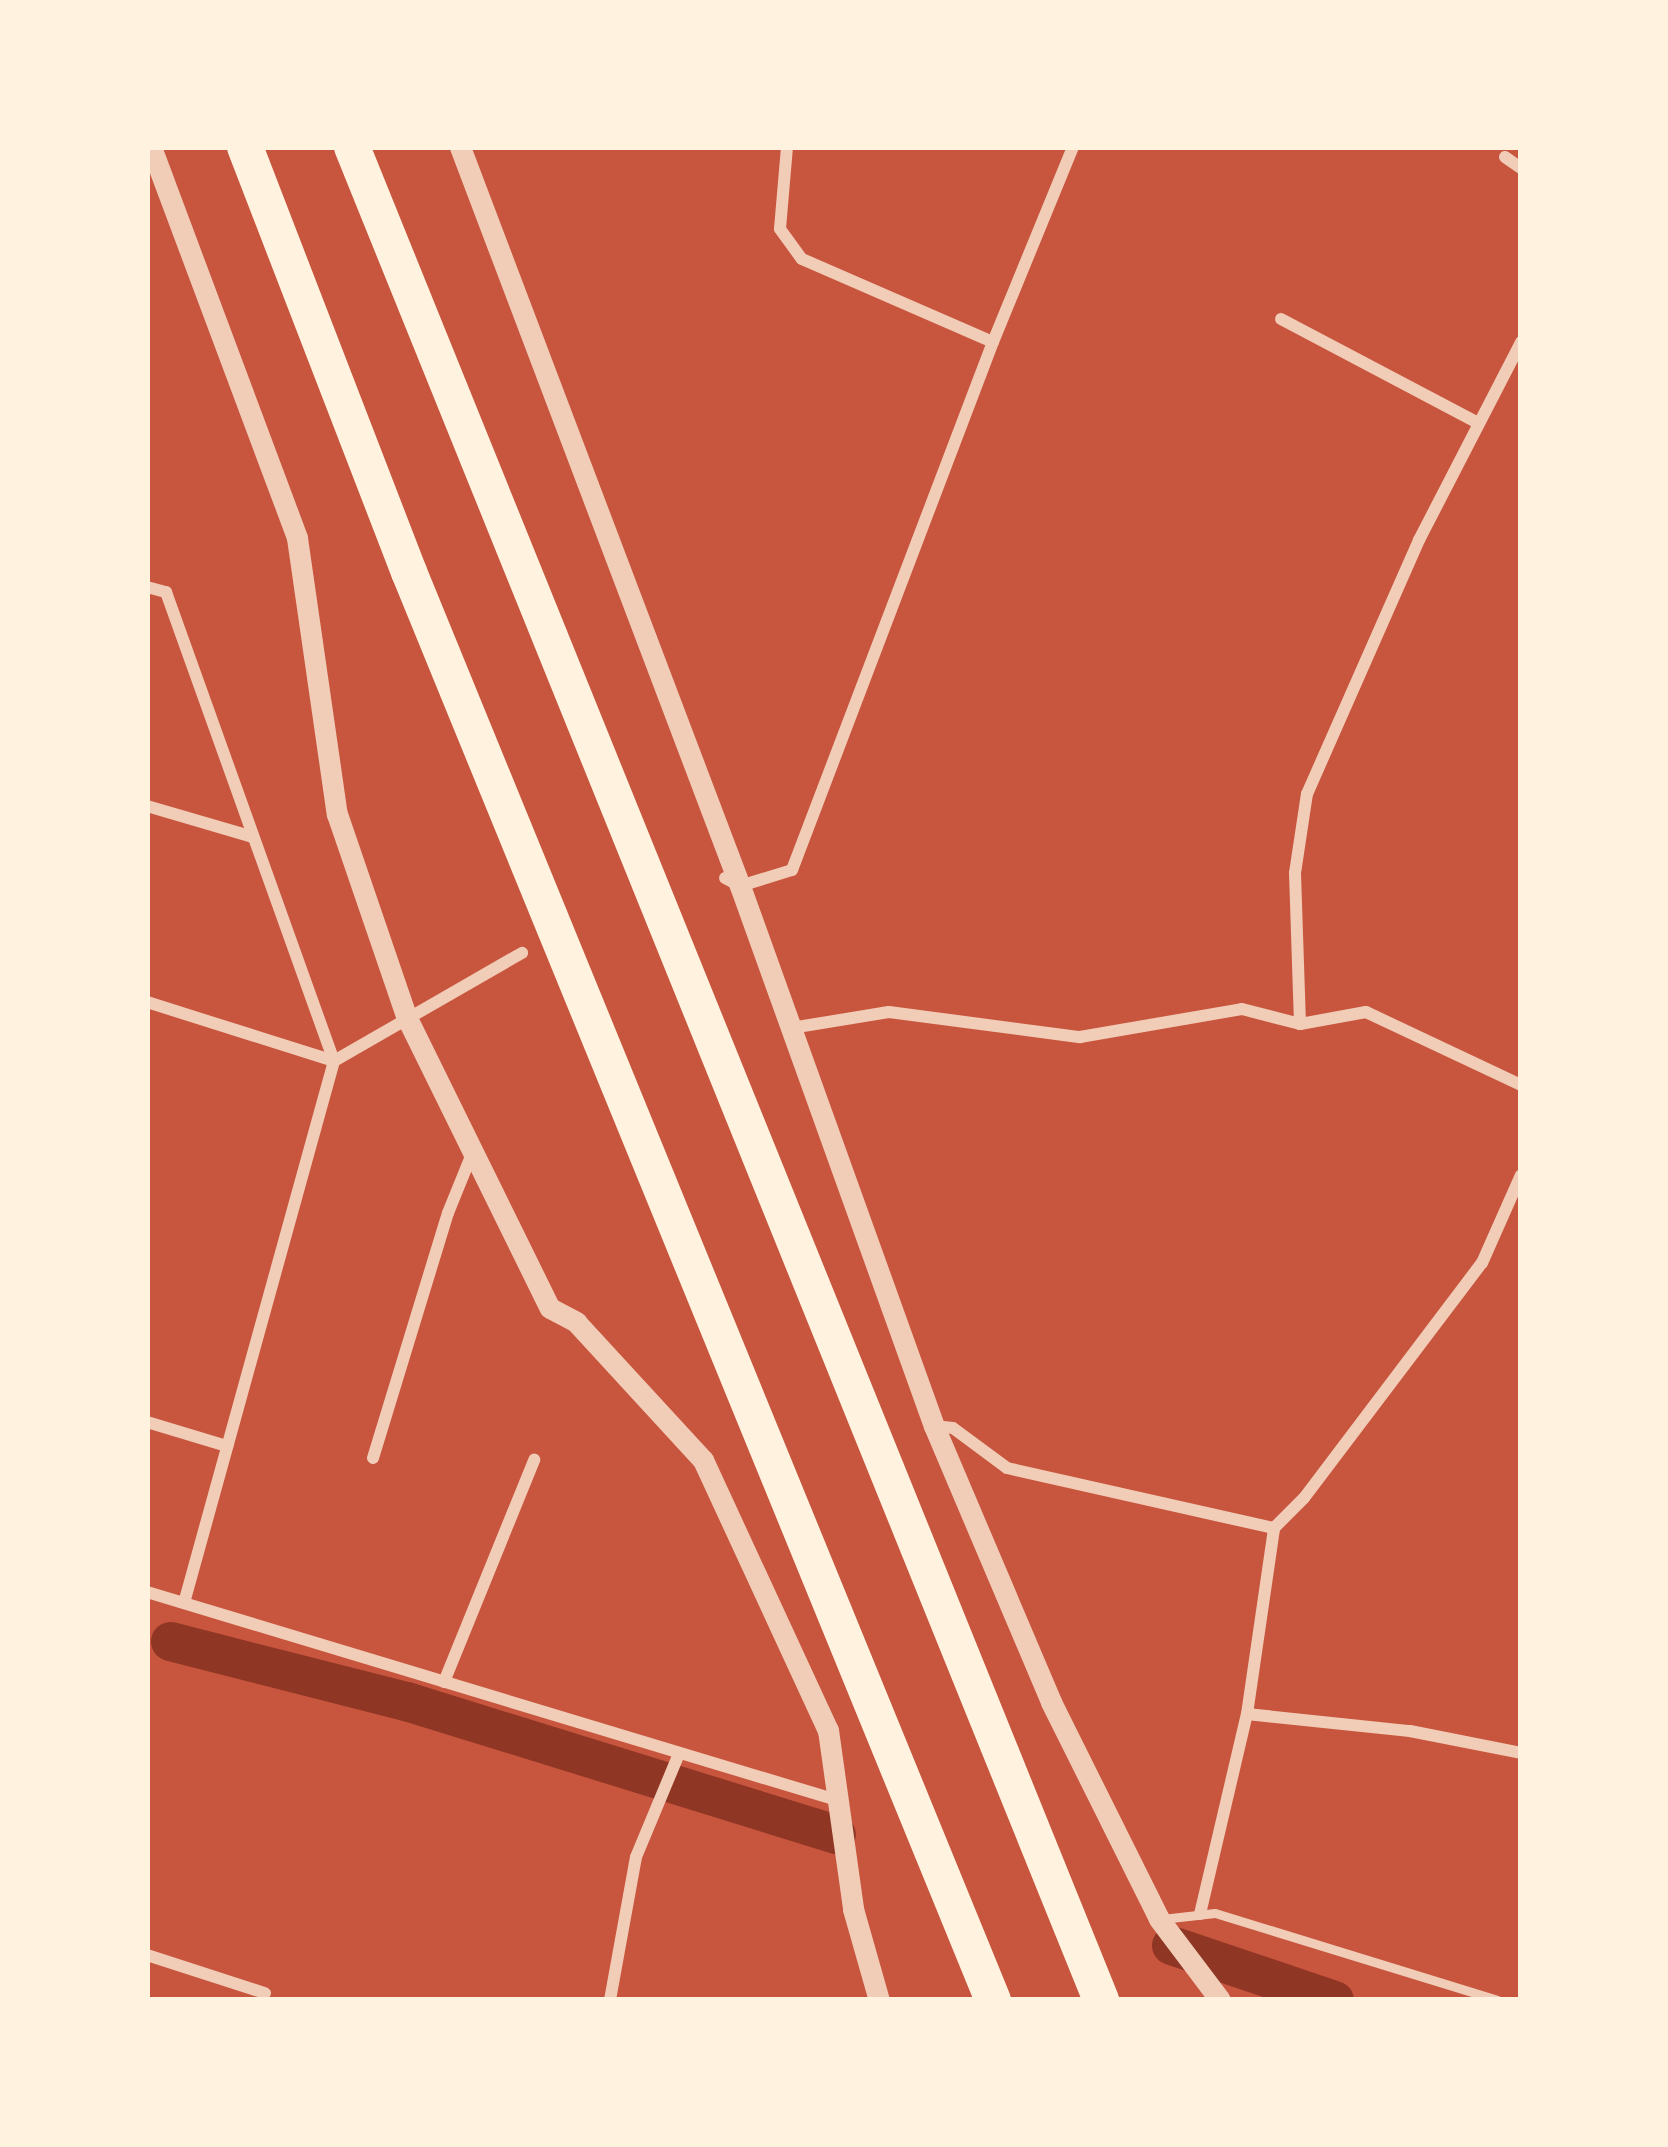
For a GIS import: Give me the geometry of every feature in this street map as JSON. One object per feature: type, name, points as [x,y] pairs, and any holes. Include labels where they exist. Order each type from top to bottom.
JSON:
[{"type":"highway","points":[[245,147],[409,572],[993,2000]]},
{"type":"highway","points":[[352,147],[1101,2000]]},
{"type":"street","points":[[151,147],[297,538],[337,814],[473,1151],[550,1308],[576,1322],[703,1460],[827,1730],[833,1799],[853,1910],[879,2000]]},
{"type":"street","points":[[460,147],[791,1028],[934,1426],[1051,1702],[1159,1919],[1216,1998]]},
{"type":"street","points":[[788,147],[780,229],[802,259],[993,342]]},
{"type":"street","points":[[733,882],[792,870],[993,342],[1073,147]]},
{"type":"street","points":[[1504,158],[1521,168]]},
{"type":"street","points":[[1281,319],[1476,422]]},
{"type":"street","points":[[1300,1024],[1295,873],[1307,794],[1476,422],[1521,342]]},
{"type":"street","points":[[147,587],[166,592],[334,1061],[184,1604]]},
{"type":"street","points":[[147,806],[254,837]]},
{"type":"street","points":[[147,1002],[334,1061],[522,953]]},
{"type":"street","points":[[791,1028],[889,1012],[1080,1037],[1242,1009],[1300,1024],[1366,1012],[1521,1084]]},
{"type":"street","points":[[373,1458],[448,1213],[473,1151]]},
{"type":"street","points":[[1200,1914],[1247,1714],[1274,1528],[1304,1498],[1482,1263],[1521,1175]]},
{"type":"street","points":[[147,1423],[227,1446]]},
{"type":"street","points":[[934,1426],[953,1428],[1007,1468],[1274,1528]]},
{"type":"street","points":[[444,1682],[534,1460]]},
{"type":"street","points":[[147,1610],[149,1593],[677,1757],[833,1799]]},
{"type":"street","points":[[1247,1714],[1410,1731],[1521,1754]]},
{"type":"street","points":[[610,2000],[637,1854],[677,1757]]},
{"type":"street","points":[[147,1954],[265,1993]]},
{"type":"lane","points":[[1159,1919],[1215,1912],[1497,2000]]},
{"type":"waterway","points":[[170,1641],[406,1701],[836,1834]]},
{"type":"waterway","points":[[1171,1945],[1334,2000]]}]
